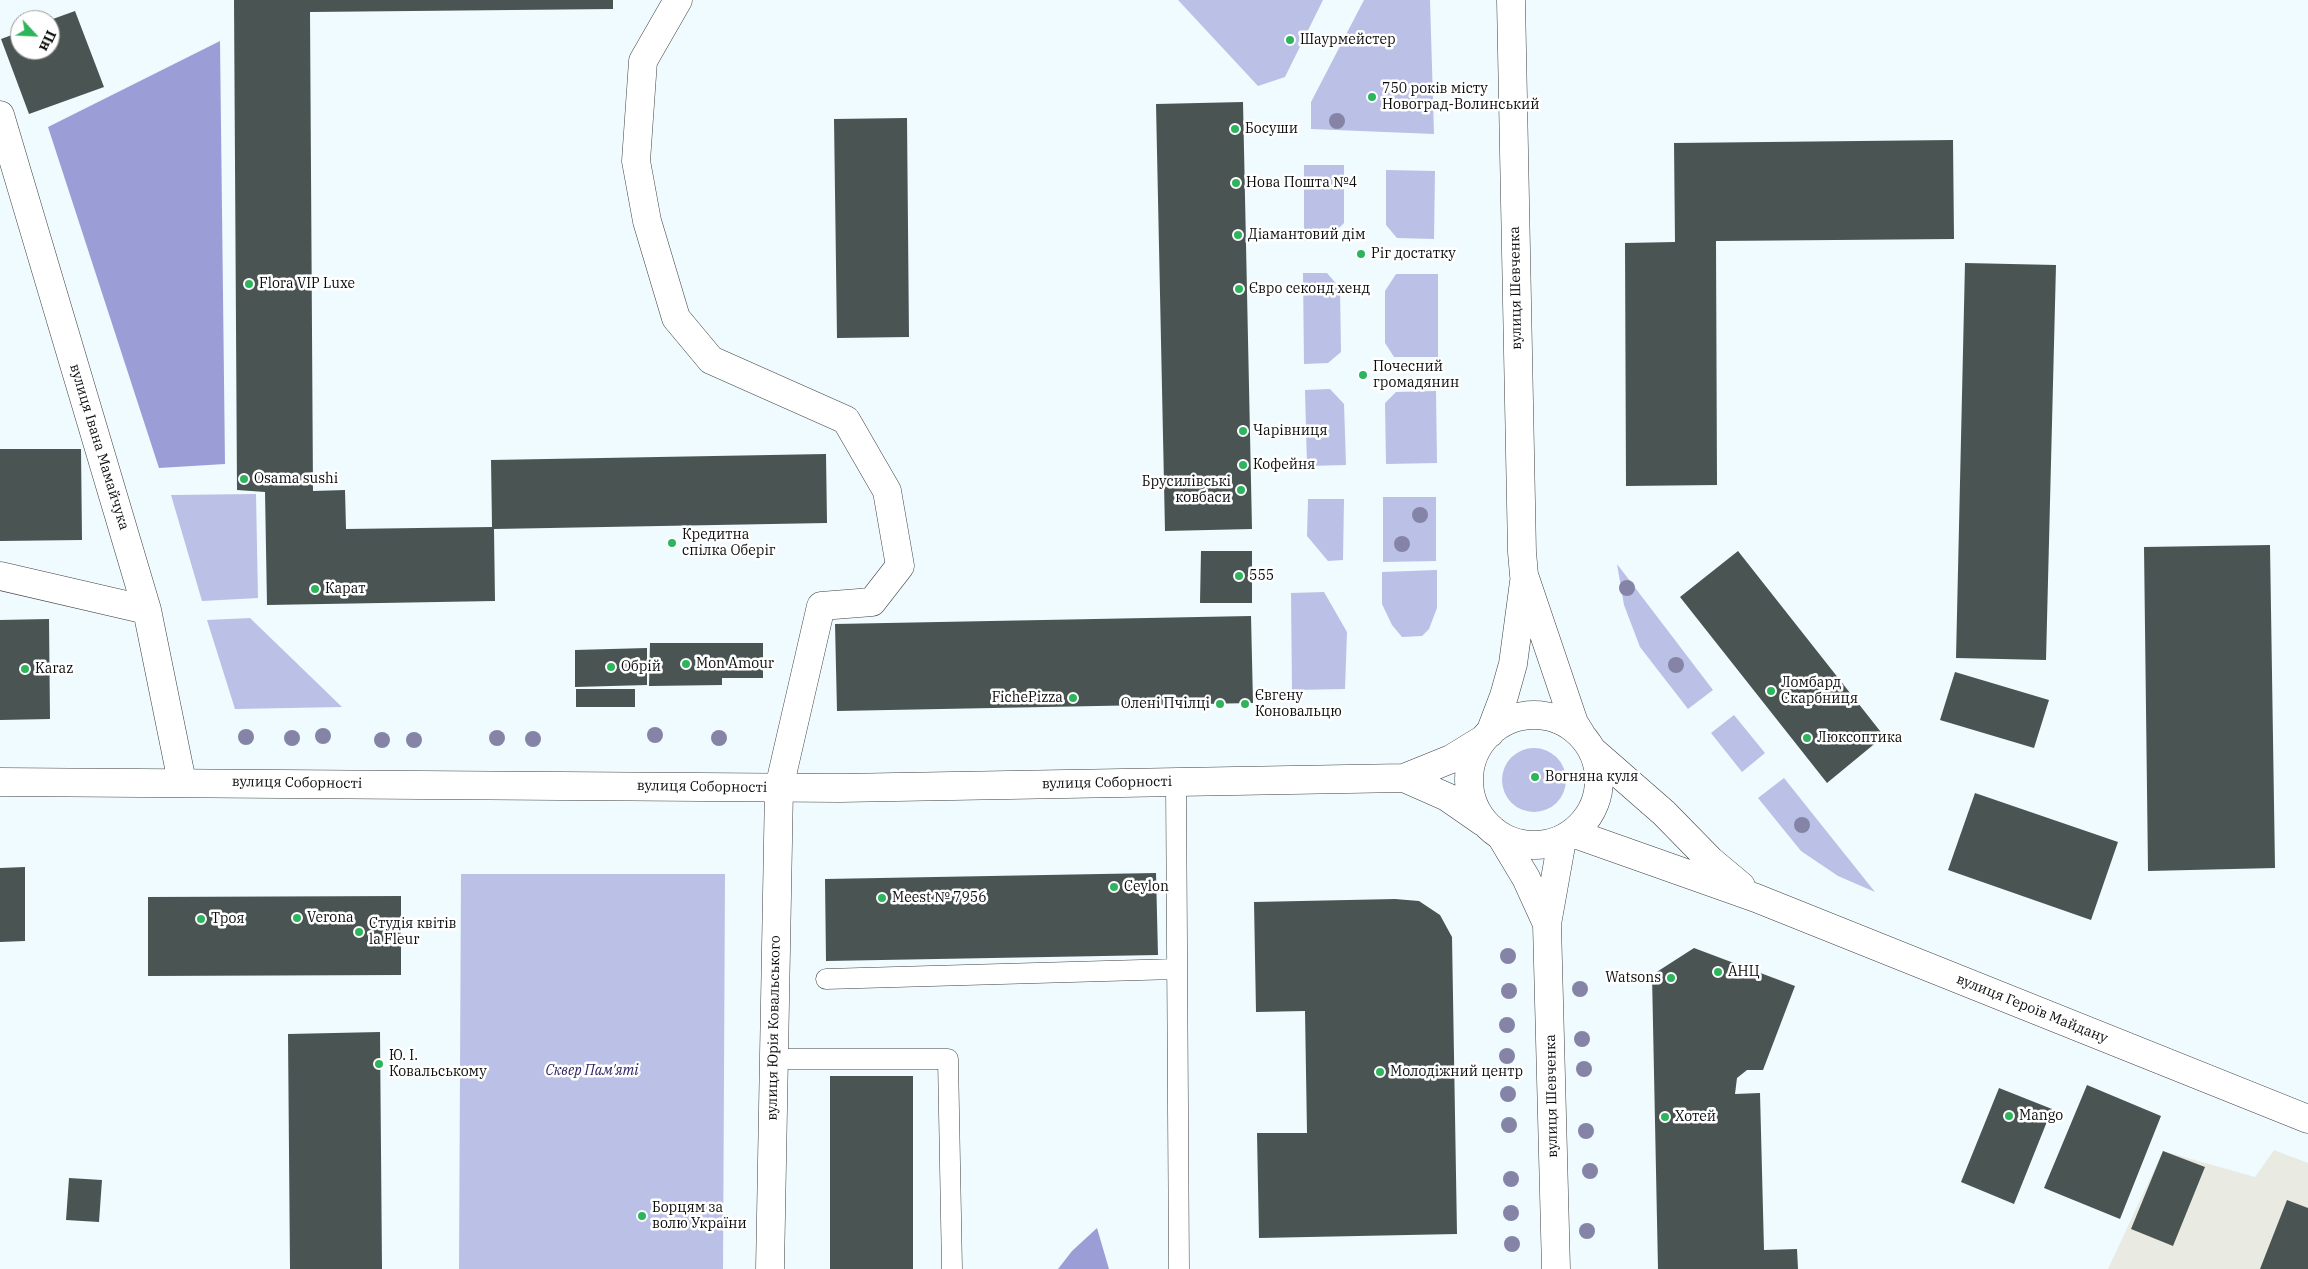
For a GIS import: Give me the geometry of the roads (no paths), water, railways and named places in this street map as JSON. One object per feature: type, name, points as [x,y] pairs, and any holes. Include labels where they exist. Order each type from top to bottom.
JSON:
[{"type":"street","name":"вулиця Юрія Ковальського","points":[[678,0],[643,61],[636,160],[647,221],[676,318],[711,360],[846,420],[887,491],[900,566],[872,602],[821,606],[779,788],[770,1269]]},
{"type":"street","name":"вулиця Шевченка","points":[[1486,737],[1504,696],[1513,664],[1524,575],[1510,0]]},
{"type":"street","name":"вулиця Івана Мамайчука","points":[[0,115],[147,610],[182,782]]},
{"type":"street","name":"вулиця Шевченка","points":[[1524,575],[1574,723],[1587,743]]},
{"type":"street","points":[[0,576],[147,610]]},
{"type":"street","points":[[1542,715],[1563,721],[1587,743],[1599,771],[1598,792],[1590,811],[1568,837],[1542,846],[1521,845],[1493,830],[1473,804],[1469,782],[1472,760],[1486,737],[1498,725],[1519,716],[1542,715]]},
{"type":"street","name":"вулиця Соборності","points":[[0,782],[779,788],[1404,778],[1451,759],[1486,737]]},
{"type":"street","name":"вулиця Героїв Майдану","points":[[1587,743],[1664,813],[1710,860],[1756,898]]},
{"type":"street","name":"вулиця Соборності","points":[[1404,778],[1446,797],[1493,830]]},
{"type":"street","name":"вулиця Шевченка","points":[[1493,830],[1526,878],[1547,924]]},
{"type":"street","name":"вулиця Шевченка","points":[[1556,1269],[1547,924],[1568,837]]},
{"type":"street","name":"вулиця Героїв Майдану","points":[[1568,837],[1756,898],[2308,1120]]},
{"type":"lane","points":[[1176,782],[1179,1269]]},
{"type":"lane","points":[[826,979],[1176,968]]},
{"type":"lane","points":[[773,1058],[948,1059],[952,1269]]},
{"type":"place","name":"Шаурмейстер","points":[[1290,40]]},
{"type":"place","name":"750 років місту Новоград-Волинський","points":[[1372,97]]},
{"type":"place","name":"Босуши","points":[[1235,129]]},
{"type":"place","name":"Нова Пошта №4","points":[[1236,183]]},
{"type":"place","name":"Діамантовий дім","points":[[1238,235]]},
{"type":"place","name":"Ріг достатку","points":[[1361,254]]},
{"type":"place","name":"Flora VIP Luxe","points":[[249,284]]},
{"type":"place","name":"Євро секонд хенд","points":[[1239,289]]},
{"type":"place","name":"Почесний громадянин","points":[[1363,375]]},
{"type":"place","name":"Чарівниця","points":[[1243,431]]},
{"type":"place","name":"Кофейня","points":[[1243,465]]},
{"type":"place","name":"Osama sushi","points":[[244,479]]},
{"type":"place","name":"Брусилівські ковбаси","points":[[1241,490]]},
{"type":"place","name":"Кредитна спілка Оберіг","points":[[672,543]]},
{"type":"place","name":"555","points":[[1239,576]]},
{"type":"place","name":"Карат","points":[[315,589]]},
{"type":"place","name":"Mon Amour","points":[[686,664]]},
{"type":"place","name":"Обрій","points":[[611,667]]},
{"type":"place","name":"Karaz","points":[[25,669]]},
{"type":"place","name":"Ломбард Скарбниця","points":[[1771,691]]},
{"type":"place","name":"FichePizza","points":[[1073,698]]},
{"type":"place","name":"Олені Пчілці","points":[[1220,704]]},
{"type":"place","name":"Євгену Коновальцю","points":[[1245,704]]},
{"type":"place","name":"Люксоптика","points":[[1807,738]]},
{"type":"place","name":"Вогняна куля","points":[[1535,777]]},
{"type":"place","name":"Ceylon","points":[[1114,887]]},
{"type":"place","name":"Meest № 7956","points":[[882,898]]},
{"type":"place","name":"Verona","points":[[297,918]]},
{"type":"place","name":"Троя","points":[[201,919]]},
{"type":"place","name":"Студія квітів la Fleur","points":[[359,932]]},
{"type":"place","name":"АНЦ","points":[[1718,972]]},
{"type":"place","name":"Watsons","points":[[1671,978]]},
{"type":"place","name":"Ю. І. Ковальському","points":[[379,1064]]},
{"type":"place","name":"Молодіжний центр","points":[[1380,1072]]},
{"type":"place","name":"Mango","points":[[2009,1116]]},
{"type":"place","name":"Хотей","points":[[1665,1117]]},
{"type":"place","name":"Борцям за волю України","points":[[642,1216]]},
{"type":"park label","name":"Сквер Пам'яті","points":[[592,1071]]}]
